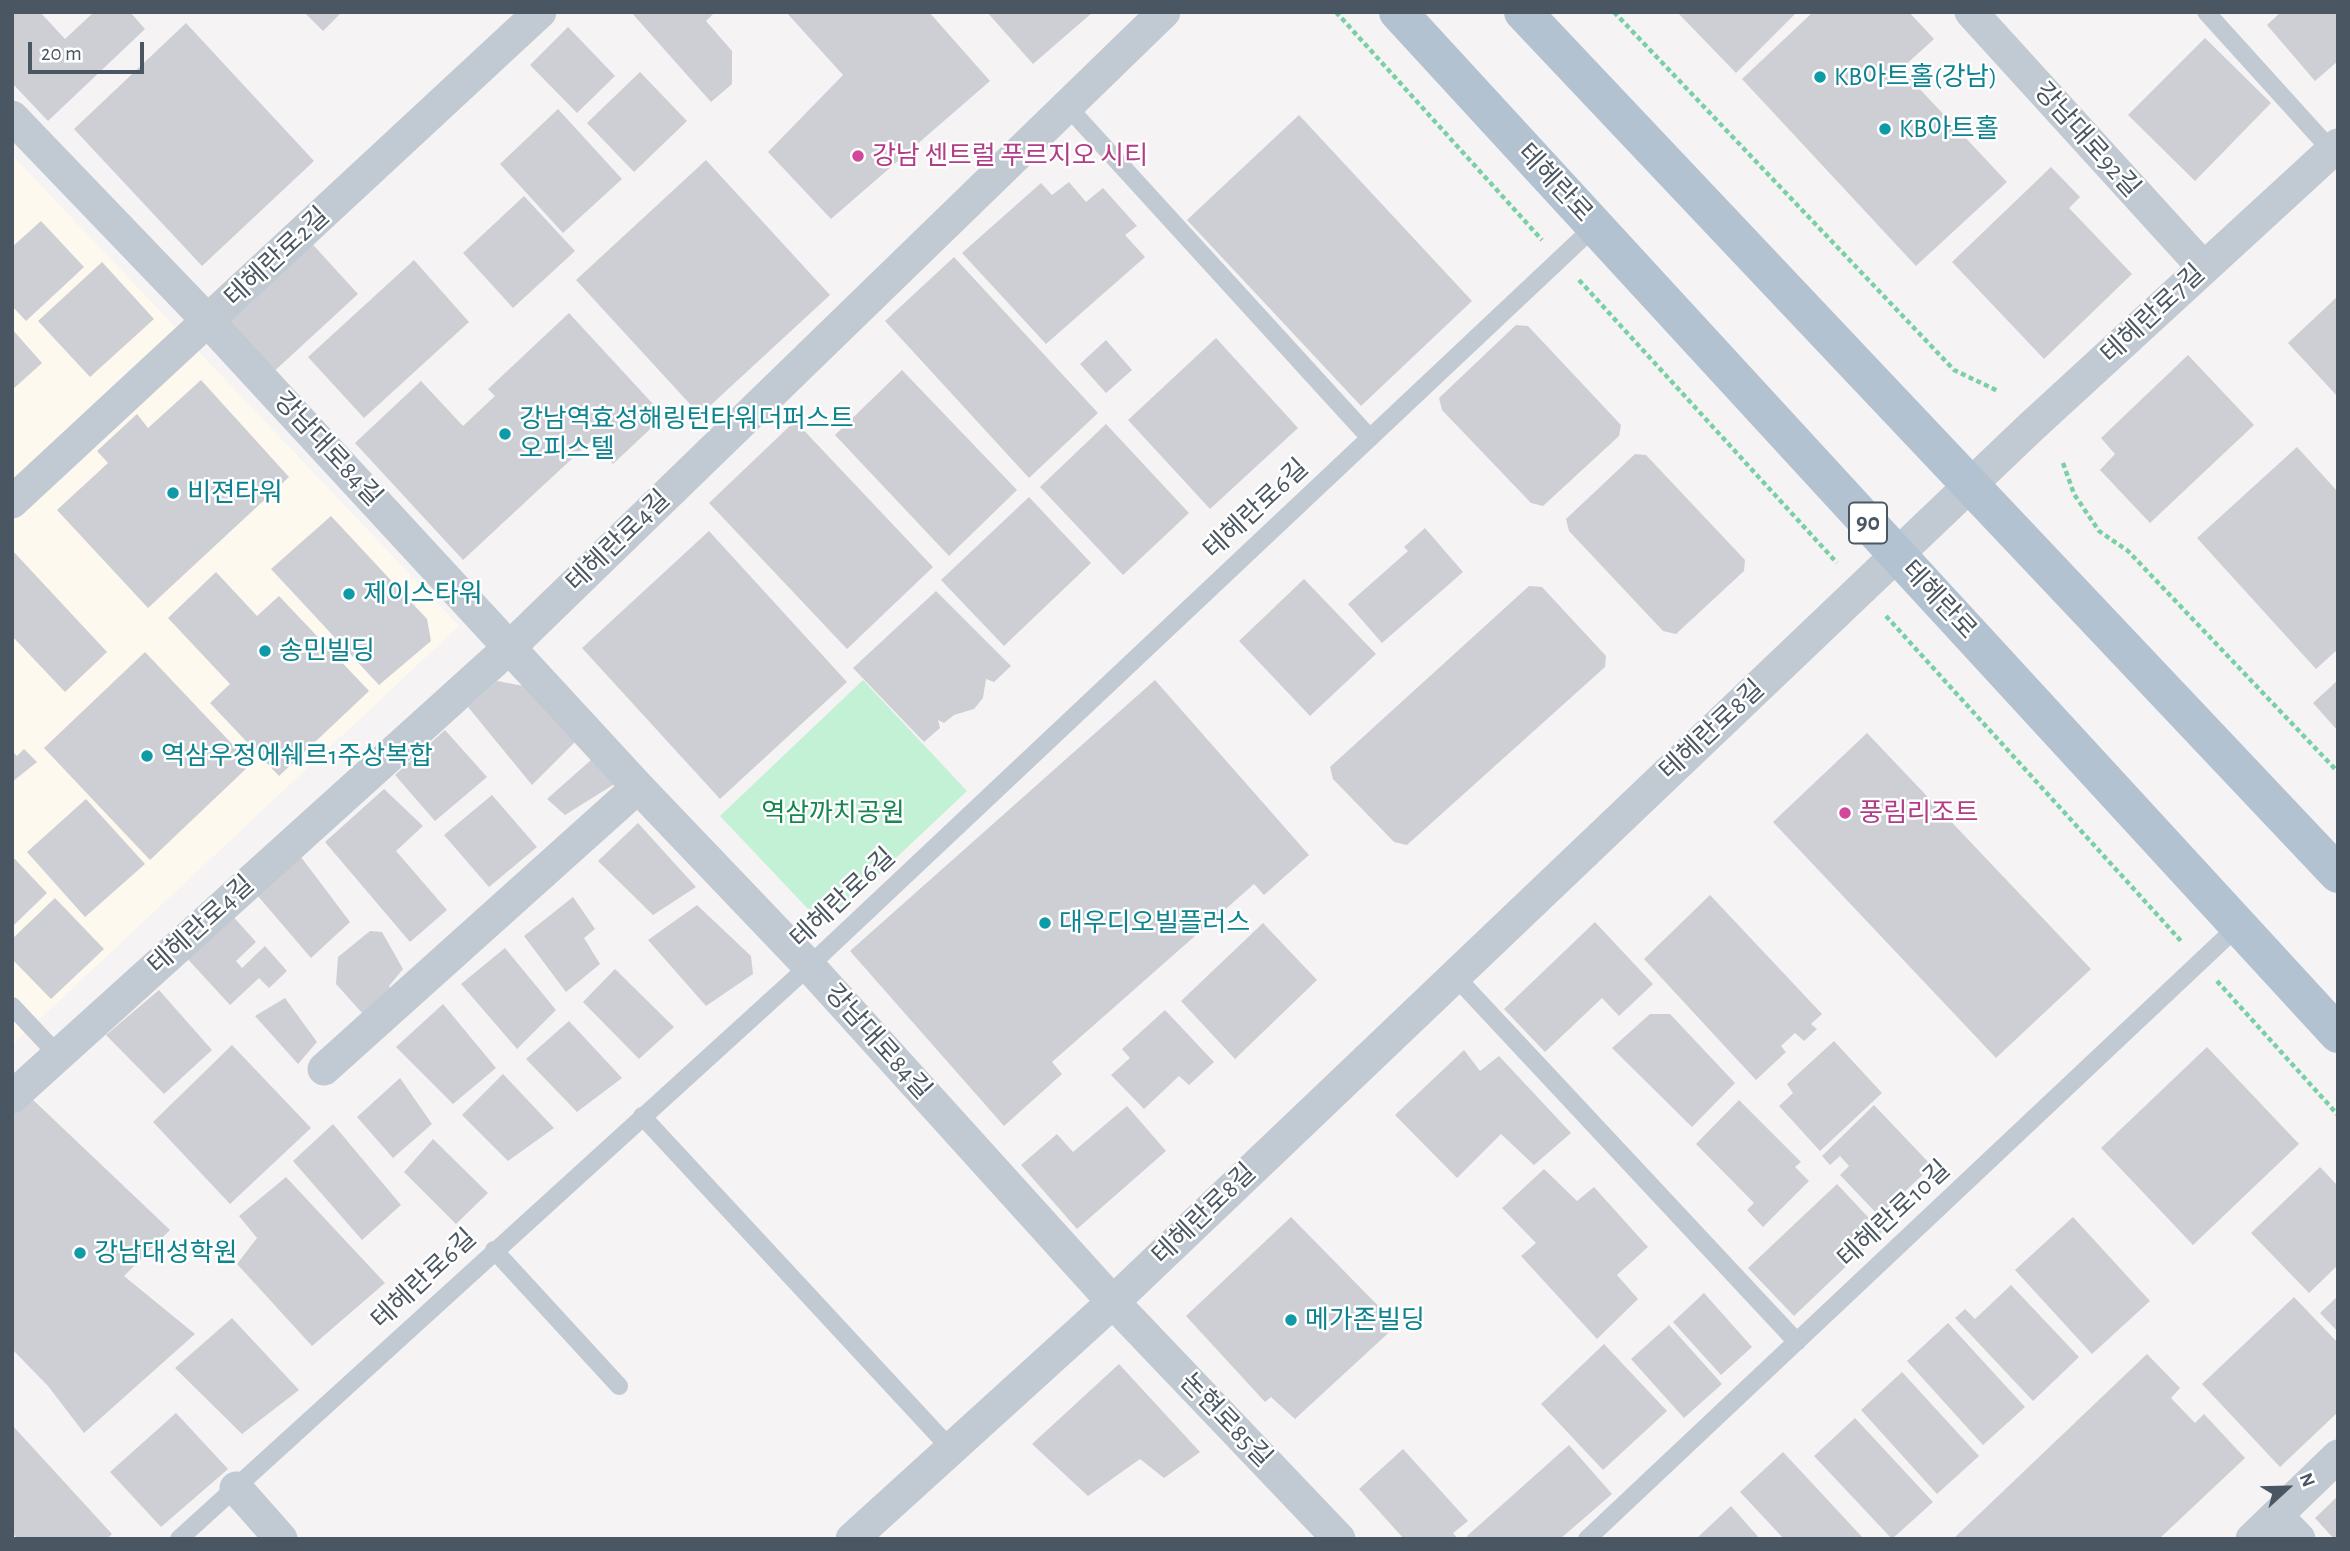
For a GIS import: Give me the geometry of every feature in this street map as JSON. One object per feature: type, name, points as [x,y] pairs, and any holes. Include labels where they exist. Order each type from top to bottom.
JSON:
[{"type":"main road","name":"테헤란로","points":[[1398,12],[2338,1034]]},
{"type":"main road","points":[[1535,16],[1970,486],[2338,874]]},
{"type":"street","name":"테헤란로2길","points":[[12,502],[540,12]]},
{"type":"street","name":"테헤란로4길","points":[[12,1097],[511,646],[1164,12]]},
{"type":"street","name":"강남대로92길","points":[[1971,12],[2203,267]]},
{"type":"street","name":"강남대로84길","points":[[12,117],[208,321],[511,646],[638,787],[809,966],[1113,1302]]},
{"type":"street","name":"테헤란로7길","points":[[1970,486],[2334,148]]},
{"type":"street","name":"테헤란로8길","points":[[852,1539],[1113,1302],[1970,486]]},
{"type":"street","points":[[324,1069],[638,787]]},
{"type":"street","name":"논현로85길","points":[[1113,1302],[1339,1539]]},
{"type":"street","points":[[2252,1539],[2288,1527],[2338,1456]]},
{"type":"street","points":[[236,1489],[281,1539]]},
{"type":"lane","points":[[2206,12],[2334,148]]},
{"type":"lane","points":[[1067,106],[1370,438]]},
{"type":"lane","name":"테헤란로6길","points":[[179,1539],[809,966],[1595,226]]},
{"type":"lane","name":"테헤란로10길","points":[[1587,1539],[2237,927]]},
{"type":"lane","points":[[1454,975],[1797,1342]]},
{"type":"lane","points":[[12,1006],[58,1055]]},
{"type":"lane","points":[[642,1116],[950,1448]]},
{"type":"lane","points":[[494,1251],[619,1386]]},
{"type":"path","points":[[1614,12],[1954,370],[1998,391]]},
{"type":"path","points":[[2063,463],[2074,494],[2099,531],[2128,551],[2338,772]]},
{"type":"shaded area","points":[[12,155],[459,626],[12,1045]]},
{"type":"green space","name":"역삼까치공원","points":[[863,680],[967,791],[844,907],[809,910],[720,816]]},
{"type":"building","points":[[12,12],[40,12],[65,39],[94,12],[130,12],[145,29],[48,121],[12,83]]},
{"type":"building","points":[[304,12],[342,12],[323,31]]},
{"type":"building","points":[[631,12],[715,12],[706,21],[732,51],[732,84],[711,102]]},
{"type":"building","points":[[786,12],[929,12],[990,81],[831,219],[768,152],[843,75]]},
{"type":"building","points":[[987,12],[1093,12],[1033,64]]},
{"type":"building","points":[[1677,12],[1797,12],[1736,73]]},
{"type":"building","points":[[1813,12],[1909,12],[1934,39],[1901,69],[2007,182],[1916,266],[1742,79]]},
{"type":"building","points":[[2281,12],[2338,12],[2338,61],[2315,81],[2267,25]]},
{"type":"building","points":[[186,23],[314,161],[202,266],[74,129]]},
{"type":"building","points":[[568,27],[615,76],[577,113],[530,65]]},
{"type":"building","points":[[2205,38],[2271,103],[2195,181],[2128,115]]},
{"type":"building","points":[[640,72],[687,121],[634,172],[587,123]]},
{"type":"building","points":[[558,109],[622,179],[563,233],[500,164]]},
{"type":"building","points":[[1299,115],[1472,301],[1361,406],[1187,220]]},
{"type":"building","points":[[706,160],[830,295],[700,415],[576,280]]},
{"type":"building","points":[[2051,167],[2080,197],[2069,208],[2132,274],[2044,359],[1952,262]]},
{"type":"building","points":[[1069,182],[1086,202],[1103,188],[1137,226],[1125,235],[1145,257],[1046,344],[962,253],[1041,183],[1052,195]]},
{"type":"building","points":[[524,196],[575,251],[513,308],[463,253]]},
{"type":"building","points":[[41,221],[84,267],[26,321],[12,306],[12,247]]},
{"type":"building","points":[[305,236],[358,294],[269,376],[224,327]]},
{"type":"building","points":[[954,257],[1098,413],[1029,478],[885,321]]},
{"type":"building","points":[[414,260],[469,322],[364,418],[308,357]]},
{"type":"building","points":[[102,262],[154,319],[90,377],[38,321]]},
{"type":"building","points":[[2338,296],[2338,397],[2288,343]]},
{"type":"building","name":"강남역효성해링턴타워더퍼스트 오피스텔","points":[[569,313],[664,416],[613,464],[591,441],[463,560],[355,443],[421,381],[463,426],[495,396],[488,389]]},
{"type":"building","points":[[1516,325],[1528,326],[1621,425],[1619,436],[1543,506],[1531,503],[1442,410],[1439,398]]},
{"type":"building","points":[[12,329],[42,363],[12,390]]},
{"type":"building","points":[[1216,338],[1298,428],[1210,509],[1128,420]]},
{"type":"building","points":[[1106,340],[1132,370],[1106,393],[1080,364]]},
{"type":"building","points":[[2188,355],[2254,425],[2150,523],[2100,470],[2115,454],[2101,438]]},
{"type":"building","points":[[902,370],[1017,490],[949,556],[835,435]]},
{"type":"building","name":"비젼타워","points":[[201,380],[289,477],[148,608],[57,510],[108,463],[97,451],[137,414],[148,428]]},
{"type":"building","points":[[795,421],[933,567],[847,649],[709,503]]},
{"type":"building","points":[[1106,424],[1189,513],[1123,575],[1040,487]]},
{"type":"building","points":[[2297,447],[2338,492],[2338,649],[2316,669],[2197,538]]},
{"type":"building","points":[[1635,454],[1646,455],[1745,560],[1744,571],[1676,634],[1663,631],[1569,531],[1566,519]]},
{"type":"building","points":[[1029,497],[1091,563],[1004,646],[941,580]]},
{"type":"building","name":"제이스타워","points":[[331,516],[427,619],[431,641],[379,685],[271,569]]},
{"type":"building","points":[[1425,528],[1463,572],[1382,643],[1348,604],[1408,551],[1404,547]]},
{"type":"building","points":[[709,531],[847,682],[720,799],[582,648]]},
{"type":"building","points":[[12,550],[107,652],[65,692],[12,636]]},
{"type":"building","name":"송민빌딩","points":[[216,572],[257,616],[279,596],[369,691],[279,776],[210,703],[230,684],[168,618]]},
{"type":"building","points":[[1304,579],[1376,654],[1310,716],[1239,641]]},
{"type":"building","points":[[1529,586],[1542,587],[1606,656],[1605,667],[1407,845],[1394,842],[1333,779],[1330,767]]},
{"type":"building","points":[[936,591],[1011,666],[994,682],[986,679],[983,698],[974,709],[954,715],[944,723],[938,720],[940,728],[924,742],[853,668]]},
{"type":"building","name":"역삼우정에쉐르1주상복합","points":[[145,652],[251,764],[150,860],[44,748]]},
{"type":"building","name":"대우디오빌플러스","points":[[1155,680],[1309,855],[1264,895],[1254,884],[1052,1062],[1062,1074],[1004,1126],[850,951]]},
{"type":"building","points":[[2338,680],[2338,731],[2313,703]]},
{"type":"building","points":[[497,681],[524,686],[575,742],[532,785],[468,707]]},
{"type":"building","points":[[445,730],[487,777],[435,821],[395,775]]},
{"type":"building","points":[[1867,733],[2091,969],[1996,1058],[1773,822]]},
{"type":"building","points":[[24,749],[37,762],[12,782],[12,751],[17,756]]},
{"type":"building","points":[[591,760],[616,783],[565,815],[547,799]]},
{"type":"building","points":[[384,789],[423,826],[396,851],[447,910],[410,942],[325,842]]},
{"type":"building","points":[[492,795],[537,847],[489,887],[444,835]]},
{"type":"building","points":[[86,799],[145,864],[85,917],[27,852]]},
{"type":"building","points":[[638,823],[696,887],[653,915],[598,861]]},
{"type":"building","points":[[12,856],[47,893],[12,927]]},
{"type":"building","points":[[301,857],[350,922],[311,958],[257,895]]},
{"type":"building","points":[[1710,895],[1822,1014],[1811,1024],[1817,1029],[1804,1041],[1795,1033],[1781,1046],[1786,1052],[1756,1080],[1644,959]]},
{"type":"building","points":[[573,897],[595,929],[584,938],[600,964],[566,992],[524,936]]},
{"type":"building","points":[[55,898],[104,949],[51,999],[12,959],[12,939]]},
{"type":"building","points":[[697,905],[751,956],[753,974],[706,1006],[648,940]]},
{"type":"building","points":[[230,913],[256,942],[236,961],[242,968],[265,946],[287,971],[269,988],[259,978],[230,1005],[184,955]]},
{"type":"building","points":[[1595,922],[1653,984],[1619,1016],[1602,998],[1545,1052],[1504,1009]]},
{"type":"building","points":[[1263,923],[1317,980],[1235,1059],[1181,1001]]},
{"type":"building","points":[[370,931],[382,932],[403,969],[389,986],[395,999],[372,1024],[336,984],[338,957]]},
{"type":"building","points":[[505,948],[556,1010],[517,1049],[461,984]]},
{"type":"building","points":[[615,969],[674,1027],[639,1059],[583,1002]]},
{"type":"building","points":[[159,990],[212,1050],[164,1094],[106,1035]]},
{"type":"building","points":[[285,998],[317,1042],[298,1064],[255,1016]]},
{"type":"building","points":[[443,1004],[496,1068],[453,1104],[396,1047]]},
{"type":"building","points":[[1165,1010],[1214,1062],[1189,1085],[1179,1076],[1144,1109],[1111,1075],[1130,1058],[1122,1049]]},
{"type":"building","points":[[1650,1014],[1670,1014],[1735,1083],[1692,1127],[1612,1048]]},
{"type":"building","points":[[569,1021],[622,1078],[577,1112],[526,1059]]},
{"type":"building","points":[[1834,1041],[1882,1093],[1820,1151],[1779,1106],[1793,1093],[1787,1084]]},
{"type":"building","points":[[232,1045],[311,1128],[230,1204],[153,1122]]},
{"type":"building","points":[[2207,1047],[2299,1144],[2193,1245],[2101,1148]]},
{"type":"building","points":[[1464,1050],[1480,1071],[1499,1056],[1571,1133],[1534,1165],[1501,1134],[1457,1178],[1395,1115]]},
{"type":"building","points":[[503,1074],[554,1128],[508,1161],[462,1115]]},
{"type":"building","points":[[400,1078],[432,1124],[393,1158],[357,1117]]},
{"type":"building","name":"강남대성학원","points":[[29,1096],[170,1230],[124,1276],[195,1334],[84,1433],[48,1386],[12,1349],[12,1112]]},
{"type":"building","points":[[1739,1100],[1801,1162],[1795,1167],[1809,1181],[1763,1227],[1747,1210],[1754,1203],[1696,1144]]},
{"type":"building","points":[[1874,1105],[1932,1166],[1879,1216],[1840,1175],[1849,1166],[1840,1156],[1830,1165],[1822,1156]]},
{"type":"building","points":[[1127,1106],[1166,1151],[1077,1229],[1021,1165],[1057,1134],[1073,1152]]},
{"type":"building","points":[[333,1124],[401,1205],[362,1240],[293,1161]]},
{"type":"building","points":[[433,1139],[488,1193],[456,1224],[404,1172]]},
{"type":"building","points":[[2320,1167],[2338,1186],[2338,1265],[2309,1293],[2251,1233]]},
{"type":"building","points":[[1544,1169],[1577,1201],[1594,1187],[1648,1247],[1617,1275],[1638,1299],[1597,1339],[1521,1256],[1536,1243],[1502,1208]]},
{"type":"building","points":[[286,1177],[385,1283],[312,1346],[237,1264],[257,1238],[239,1216]]},
{"type":"building","points":[[1837,1184],[1882,1232],[1794,1316],[1748,1268]]},
{"type":"building","name":"메가존빌딩","points":[[1291,1217],[1397,1325],[1295,1419],[1271,1397],[1265,1402],[1186,1316]]},
{"type":"building","points":[[2073,1217],[2150,1301],[2092,1354],[2015,1270]]},
{"type":"building","points":[[2011,1285],[2079,1357],[2033,1401],[1955,1318],[1965,1309],[1975,1319]]},
{"type":"building","points":[[1704,1293],[1752,1347],[1721,1375],[1673,1322]]},
{"type":"building","points":[[2338,1296],[2338,1332],[2320,1313]]},
{"type":"building","points":[[2294,1297],[2338,1343],[2338,1412],[2280,1467],[2202,1384]]},
{"type":"building","points":[[232,1318],[299,1390],[242,1434],[175,1368]]},
{"type":"building","points":[[1948,1323],[2025,1407],[1983,1445],[1907,1361]]},
{"type":"building","points":[[1669,1325],[1722,1384],[1684,1418],[1631,1359]]},
{"type":"building","points":[[1604,1344],[1667,1411],[1603,1470],[1541,1404]]},
{"type":"building","points":[[2147,1354],[2180,1388],[2171,1398],[2195,1423],[2204,1414],[2245,1458],[2159,1539],[1953,1539]]},
{"type":"building","points":[[1119,1364],[1200,1452],[1164,1478],[1140,1459],[1088,1496],[1032,1444]]},
{"type":"building","points":[[1902,1372],[1979,1456],[1937,1494],[1861,1410]]},
{"type":"building","points":[[176,1413],[228,1469],[161,1527],[110,1472]]},
{"type":"building","points":[[1855,1418],[1933,1502],[1892,1539],[1814,1456]]},
{"type":"building","points":[[12,1425],[112,1534],[107,1539],[18,1539],[12,1533]]},
{"type":"building","points":[[1569,1445],[1612,1494],[1560,1539],[1469,1539],[1467,1536]]},
{"type":"building","points":[[1403,1449],[1468,1521],[1453,1533],[1458,1539],[1404,1539],[1359,1489]]},
{"type":"building","points":[[1783,1452],[1864,1539],[1784,1539],[1740,1492]]},
{"type":"building","points":[[2338,1496],[2338,1539],[2334,1539],[2315,1518]]},
{"type":"building","points":[[1731,1506],[1760,1539],[1696,1539]]},
{"type":"place","name":"KB아트홀(강남)","points":[[1820,77]]},
{"type":"place","name":"KB아트홀","points":[[1885,129]]},
{"type":"place","name":"강남 센트럴 푸르지오 시티","points":[[858,156]]},
{"type":"place","name":"강남역효성해링턴타워더퍼스트 오피스텔","points":[[505,434]]},
{"type":"place","name":"비젼타워","points":[[173,493]]},
{"type":"place","name":"제이스타워","points":[[349,594]]},
{"type":"place","name":"송민빌딩","points":[[265,651]]},
{"type":"place","name":"역삼우정에쉐르1주상복합","points":[[147,756]]},
{"type":"place","name":"풍림리조트","points":[[1845,813]]},
{"type":"place","name":"대우디오빌플러스","points":[[1045,923]]},
{"type":"place","name":"강남대성학원","points":[[80,1253]]},
{"type":"place","name":"메가존빌딩","points":[[1291,1320]]}]
